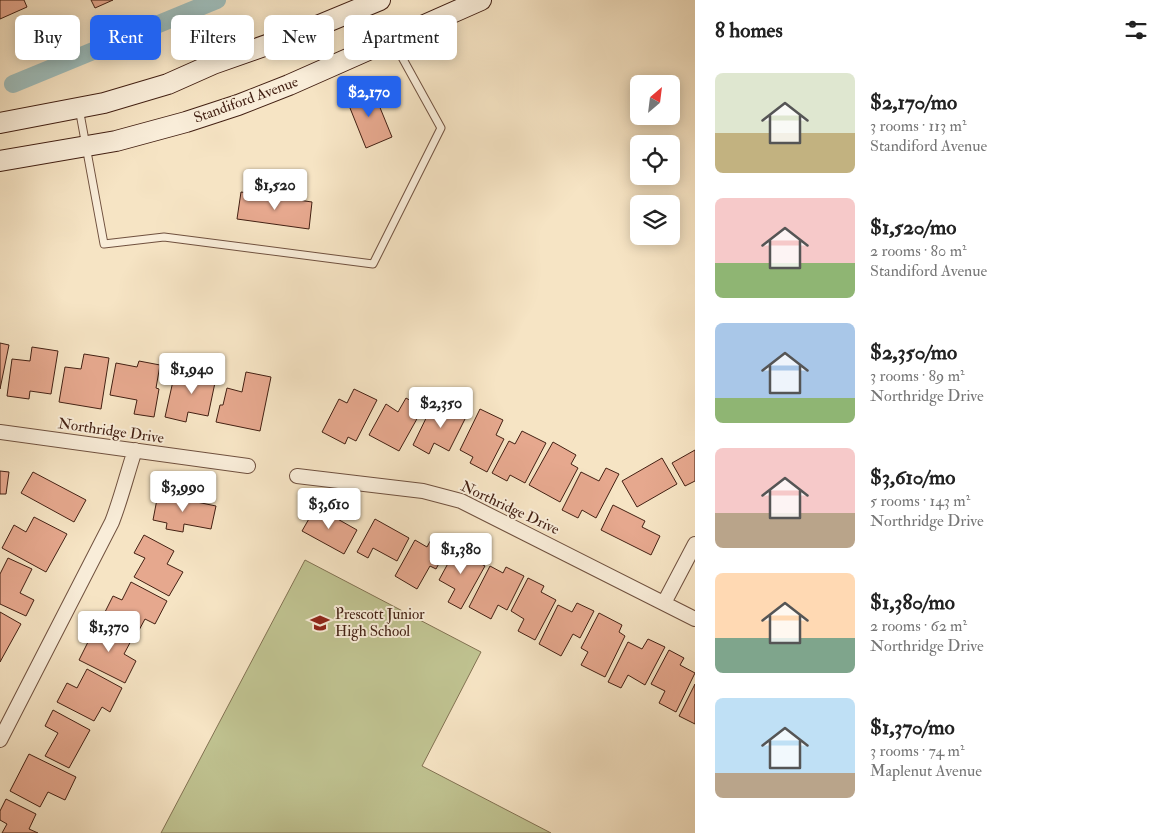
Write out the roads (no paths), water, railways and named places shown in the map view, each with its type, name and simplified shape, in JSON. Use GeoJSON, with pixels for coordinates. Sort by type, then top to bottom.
{"type":"FeatureCollection","features":[{"type":"Feature","properties":{"kind":"main road"},"geometry":{"type":"LineString","coordinates":[[0,123],[104,103],[168,84],[213,64],[298,34],[380,0]]}},
{"type":"Feature","properties":{"kind":"main road","name":"Standiford Avenue"},"geometry":{"type":"LineString","coordinates":[[447,15],[481,0]]}},
{"type":"Feature","properties":{"kind":"main road","name":"Standiford Avenue"},"geometry":{"type":"LineString","coordinates":[[0,161],[86,147],[169,127],[238,105],[345,60]]}},
{"type":"Feature","properties":{"kind":"street","name":"Northridge Drive"},"geometry":{"type":"LineString","coordinates":[[0,432],[248,466]]}},
{"type":"Feature","properties":{"kind":"street"},"geometry":{"type":"LineString","coordinates":[[0,740],[112,522],[122,498],[126,476],[135,450]]}},
{"type":"Feature","properties":{"kind":"street","name":"Northridge Drive"},"geometry":{"type":"LineString","coordinates":[[297,476],[423,491],[461,501],[695,619]]}},
{"type":"Feature","properties":{"kind":"street"},"geometry":{"type":"LineString","coordinates":[[664,603],[695,544]]}},
{"type":"Feature","properties":{"kind":"lane"},"geometry":{"type":"LineString","coordinates":[[79,108],[104,244],[164,237],[373,264],[441,128],[404,60]]}},
{"type":"Feature","properties":{"kind":"waterway"},"geometry":{"type":"LineString","coordinates":[[13,84],[217,0]]}},
{"type":"Feature","properties":{"kind":"place","name":"Prescott Junior High School"},"geometry":{"type":"Point","coordinates":[320,623]}}]}
